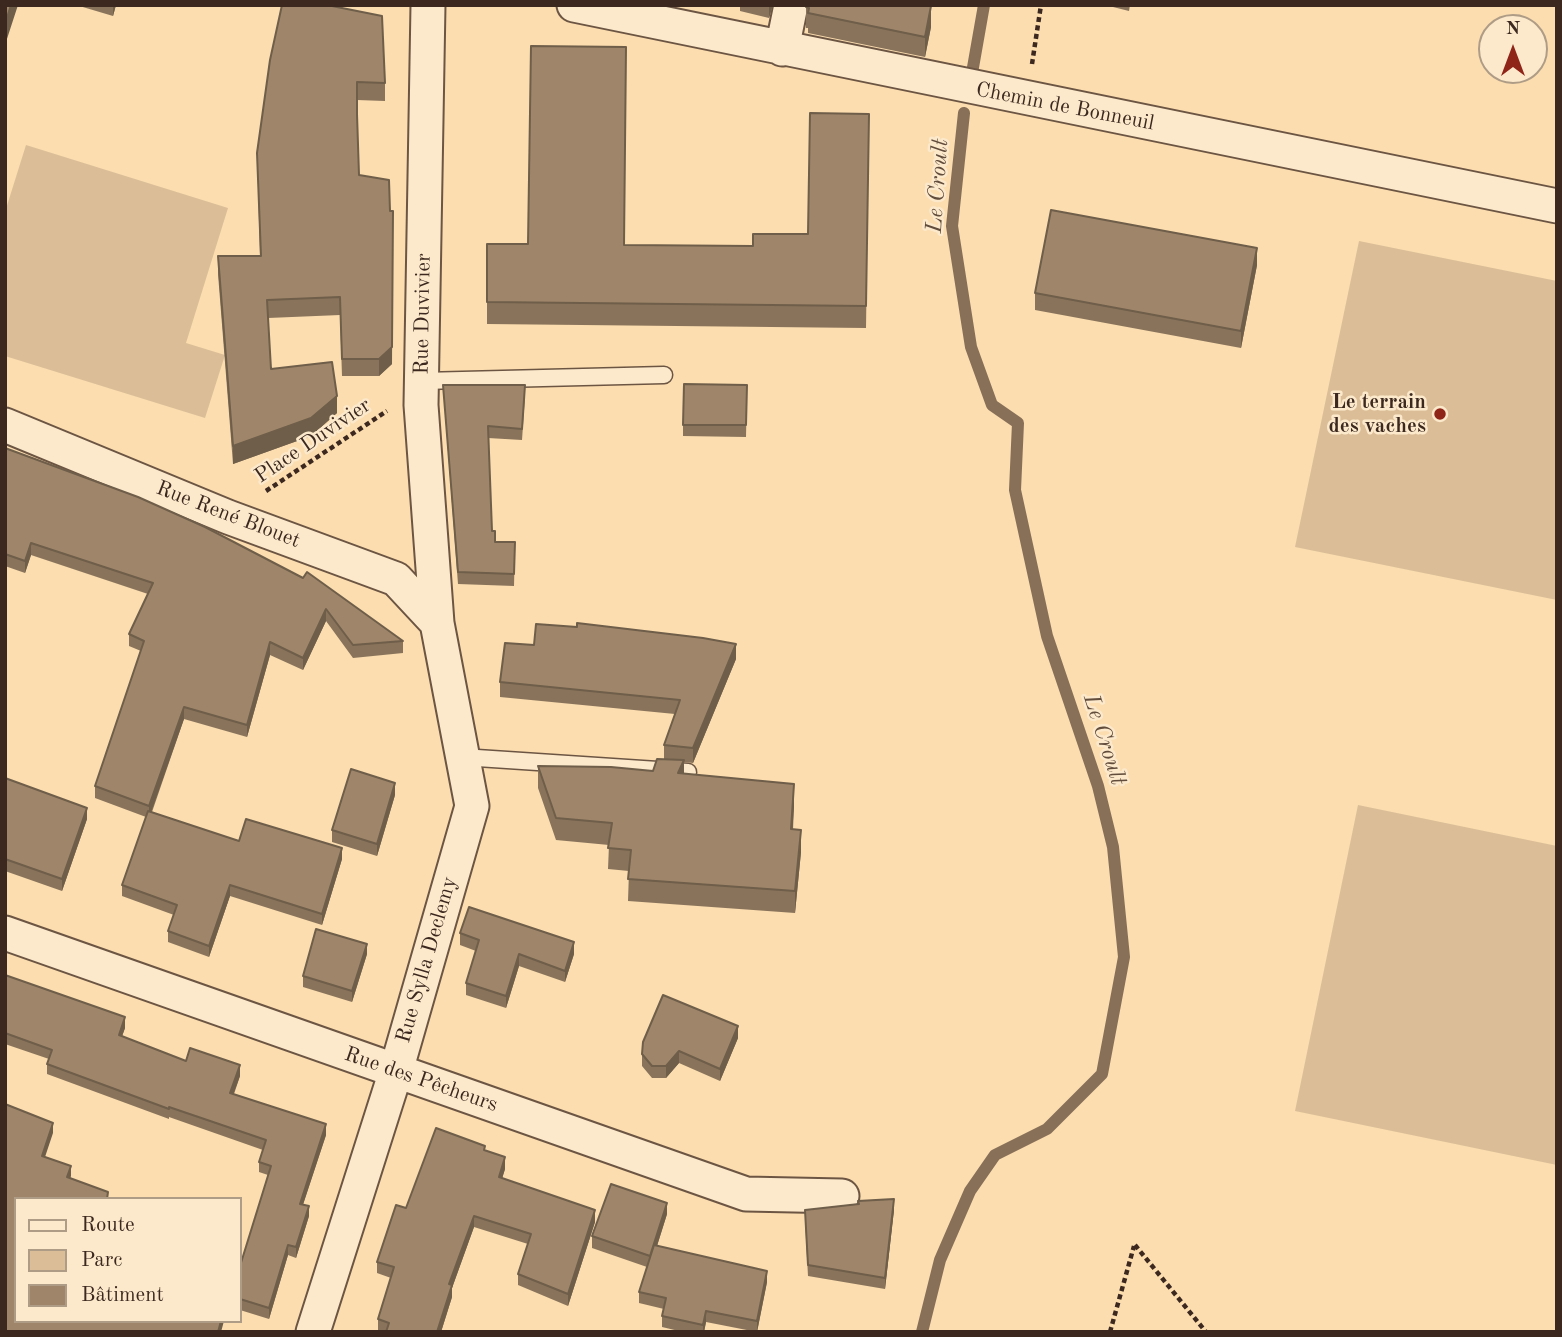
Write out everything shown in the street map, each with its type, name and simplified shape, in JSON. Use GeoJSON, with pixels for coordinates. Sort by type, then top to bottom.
{"type":"FeatureCollection","features":[{"type":"Feature","properties":{"kind":"street","name":"Rue Duvivier"},"geometry":{"type":"LineString","coordinates":[[428,5],[421,393],[437,623]]}},
{"type":"Feature","properties":{"kind":"street","name":"Chemin de Bonneuil"},"geometry":{"type":"LineString","coordinates":[[573,5],[1557,206]]}},
{"type":"Feature","properties":{"kind":"street"},"geometry":{"type":"LineString","coordinates":[[782,49],[791,5]]}},
{"type":"Feature","properties":{"kind":"street","name":"Rue René Blouet"},"geometry":{"type":"LineString","coordinates":[[5,425],[228,517],[396,579],[437,623]]}},
{"type":"Feature","properties":{"kind":"street","name":"Rue Sylla Declemy"},"geometry":{"type":"LineString","coordinates":[[313,1332],[396,1071],[472,806],[437,623]]}},
{"type":"Feature","properties":{"kind":"street","name":"Rue des Pêcheurs"},"geometry":{"type":"LineString","coordinates":[[5,933],[746,1194],[842,1196]]}},
{"type":"Feature","properties":{"kind":"lane"},"geometry":{"type":"LineString","coordinates":[[421,393],[664,375]]}},
{"type":"Feature","properties":{"kind":"lane"},"geometry":{"type":"LineString","coordinates":[[462,757],[688,772]]}},
{"type":"Feature","properties":{"kind":"path"},"geometry":{"type":"LineString","coordinates":[[1027,99],[1041,5]]}},
{"type":"Feature","properties":{"kind":"path","name":"Place Duvivier"},"geometry":{"type":"LineString","coordinates":[[228,517],[391,407],[421,393]]}},
{"type":"Feature","properties":{"kind":"path"},"geometry":{"type":"LineString","coordinates":[[1110,1332],[1135,1245],[1206,1332]]}},
{"type":"Feature","properties":{"kind":"green space"},"geometry":{"type":"Polygon","coordinates":[[[26,145],[228,208],[186,343],[225,355],[205,418],[5,356],[5,212],[26,145]]]}},
{"type":"Feature","properties":{"kind":"green space","name":"Le terrain des vaches"},"geometry":{"type":"Polygon","coordinates":[[[1359,241],[1557,281],[1557,600],[1295,547],[1359,241]]]}},
{"type":"Feature","properties":{"kind":"green space"},"geometry":{"type":"Polygon","coordinates":[[[1358,805],[1557,846],[1557,1165],[1295,1111],[1358,805]]]}},
{"type":"Feature","properties":{"kind":"building"},"geometry":{"type":"Polygon","coordinates":[[[5,5],[11,5],[5,24],[5,5]]]}},
{"type":"Feature","properties":{"kind":"building"},"geometry":{"type":"Polygon","coordinates":[[[282,5],[332,5],[382,16],[385,83],[357,82],[357,114],[359,175],[389,180],[390,211],[393,211],[392,347],[379,359],[342,359],[340,297],[267,300],[271,369],[332,362],[337,396],[311,418],[233,446],[218,256],[261,256],[257,153],[270,60],[282,5]]]}},
{"type":"Feature","properties":{"kind":"building"},"geometry":{"type":"Polygon","coordinates":[[[806,5],[931,6],[925,37],[808,13],[809,8],[806,5]]]}},
{"type":"Feature","properties":{"kind":"building"},"geometry":{"type":"Polygon","coordinates":[[[531,46],[626,47],[624,245],[753,246],[753,234],[808,234],[810,113],[869,114],[866,306],[487,302],[487,244],[528,244],[531,46]]]}},
{"type":"Feature","properties":{"kind":"building"},"geometry":{"type":"Polygon","coordinates":[[[1051,210],[1257,248],[1241,331],[1035,293],[1051,210]]]}},
{"type":"Feature","properties":{"kind":"building"},"geometry":{"type":"Polygon","coordinates":[[[684,384],[747,385],[746,425],[683,425],[684,384]]]}},
{"type":"Feature","properties":{"kind":"building"},"geometry":{"type":"Polygon","coordinates":[[[443,385],[525,385],[522,429],[488,426],[492,531],[495,531],[495,542],[515,542],[514,574],[458,572],[443,385]]]}},
{"type":"Feature","properties":{"kind":"building"},"geometry":{"type":"Polygon","coordinates":[[[5,448],[138,497],[205,527],[303,578],[307,572],[403,641],[353,645],[326,609],[303,658],[270,642],[247,725],[184,707],[149,806],[95,786],[144,641],[129,634],[153,583],[31,543],[25,561],[5,554],[5,448]]]}},
{"type":"Feature","properties":{"kind":"building"},"geometry":{"type":"Polygon","coordinates":[[[577,623],[736,644],[693,748],[664,745],[680,700],[500,682],[505,643],[534,645],[536,624],[577,627],[577,623]]]}},
{"type":"Feature","properties":{"kind":"building"},"geometry":{"type":"Polygon","coordinates":[[[657,759],[684,760],[678,773],[794,784],[791,829],[801,830],[795,891],[628,879],[631,850],[608,848],[612,823],[556,818],[538,766],[611,767],[653,771],[657,759]]]}},
{"type":"Feature","properties":{"kind":"building"},"geometry":{"type":"Polygon","coordinates":[[[351,769],[395,783],[377,844],[332,830],[351,769]]]}},
{"type":"Feature","properties":{"kind":"building"},"geometry":{"type":"Polygon","coordinates":[[[5,778],[87,808],[62,879],[5,859],[5,778]]]}},
{"type":"Feature","properties":{"kind":"building"},"geometry":{"type":"Polygon","coordinates":[[[148,811],[239,841],[246,819],[342,848],[322,914],[230,885],[209,946],[168,931],[177,905],[122,885],[148,811]]]}},
{"type":"Feature","properties":{"kind":"building"},"geometry":{"type":"Polygon","coordinates":[[[469,907],[574,942],[565,971],[519,954],[506,996],[466,983],[479,940],[460,933],[469,907]]]}},
{"type":"Feature","properties":{"kind":"building"},"geometry":{"type":"Polygon","coordinates":[[[316,929],[367,944],[352,991],[303,976],[316,929]]]}},
{"type":"Feature","properties":{"kind":"building"},"geometry":{"type":"Polygon","coordinates":[[[5,975],[125,1017],[119,1035],[186,1061],[190,1048],[240,1065],[230,1093],[326,1124],[300,1204],[309,1206],[296,1247],[288,1245],[269,1308],[242,1300],[242,1260],[271,1166],[259,1162],[266,1140],[169,1109],[47,1064],[52,1050],[5,1033],[5,975]]]}},
{"type":"Feature","properties":{"kind":"building"},"geometry":{"type":"Polygon","coordinates":[[[663,995],[738,1026],[720,1069],[679,1051],[666,1066],[652,1066],[642,1054],[643,1042],[663,995]]]}},
{"type":"Feature","properties":{"kind":"building"},"geometry":{"type":"Polygon","coordinates":[[[5,1104],[53,1123],[42,1156],[71,1166],[67,1177],[108,1192],[107,1197],[14,1197],[14,1323],[220,1323],[218,1332],[5,1330],[5,1104]]]}},
{"type":"Feature","properties":{"kind":"building"},"geometry":{"type":"Polygon","coordinates":[[[436,1128],[485,1146],[484,1150],[505,1157],[499,1177],[595,1210],[568,1294],[518,1274],[531,1234],[474,1216],[449,1284],[452,1285],[437,1332],[386,1332],[389,1323],[378,1319],[394,1267],[377,1262],[396,1205],[406,1208],[436,1128]]]}},
{"type":"Feature","properties":{"kind":"building"},"geometry":{"type":"Polygon","coordinates":[[[611,1184],[667,1203],[650,1256],[592,1236],[611,1184]]]}},
{"type":"Feature","properties":{"kind":"building"},"geometry":{"type":"Polygon","coordinates":[[[894,1199],[885,1278],[808,1265],[805,1210],[859,1204],[858,1201],[894,1199]]]}},
{"type":"Feature","properties":{"kind":"building"},"geometry":{"type":"Polygon","coordinates":[[[654,1245],[767,1271],[757,1321],[706,1311],[703,1325],[662,1316],[666,1298],[639,1292],[654,1245]]]}},
{"type":"Feature","properties":{"kind":"waterway","name":"Le Croult"},"geometry":{"type":"LineString","coordinates":[[972,73],[984,5]]}},
{"type":"Feature","properties":{"kind":"waterway","name":"Le Croult"},"geometry":{"type":"LineString","coordinates":[[922,1332],[940,1260],[970,1191],[995,1155],[1047,1129],[1102,1074],[1124,957],[1113,847],[1098,786],[1047,636],[1015,490],[1018,423],[992,405],[971,347],[952,226],[964,113]]}},
{"type":"Feature","properties":{"kind":"place","name":"Le terrain des vaches"},"geometry":{"type":"Point","coordinates":[1440,414]}}]}
